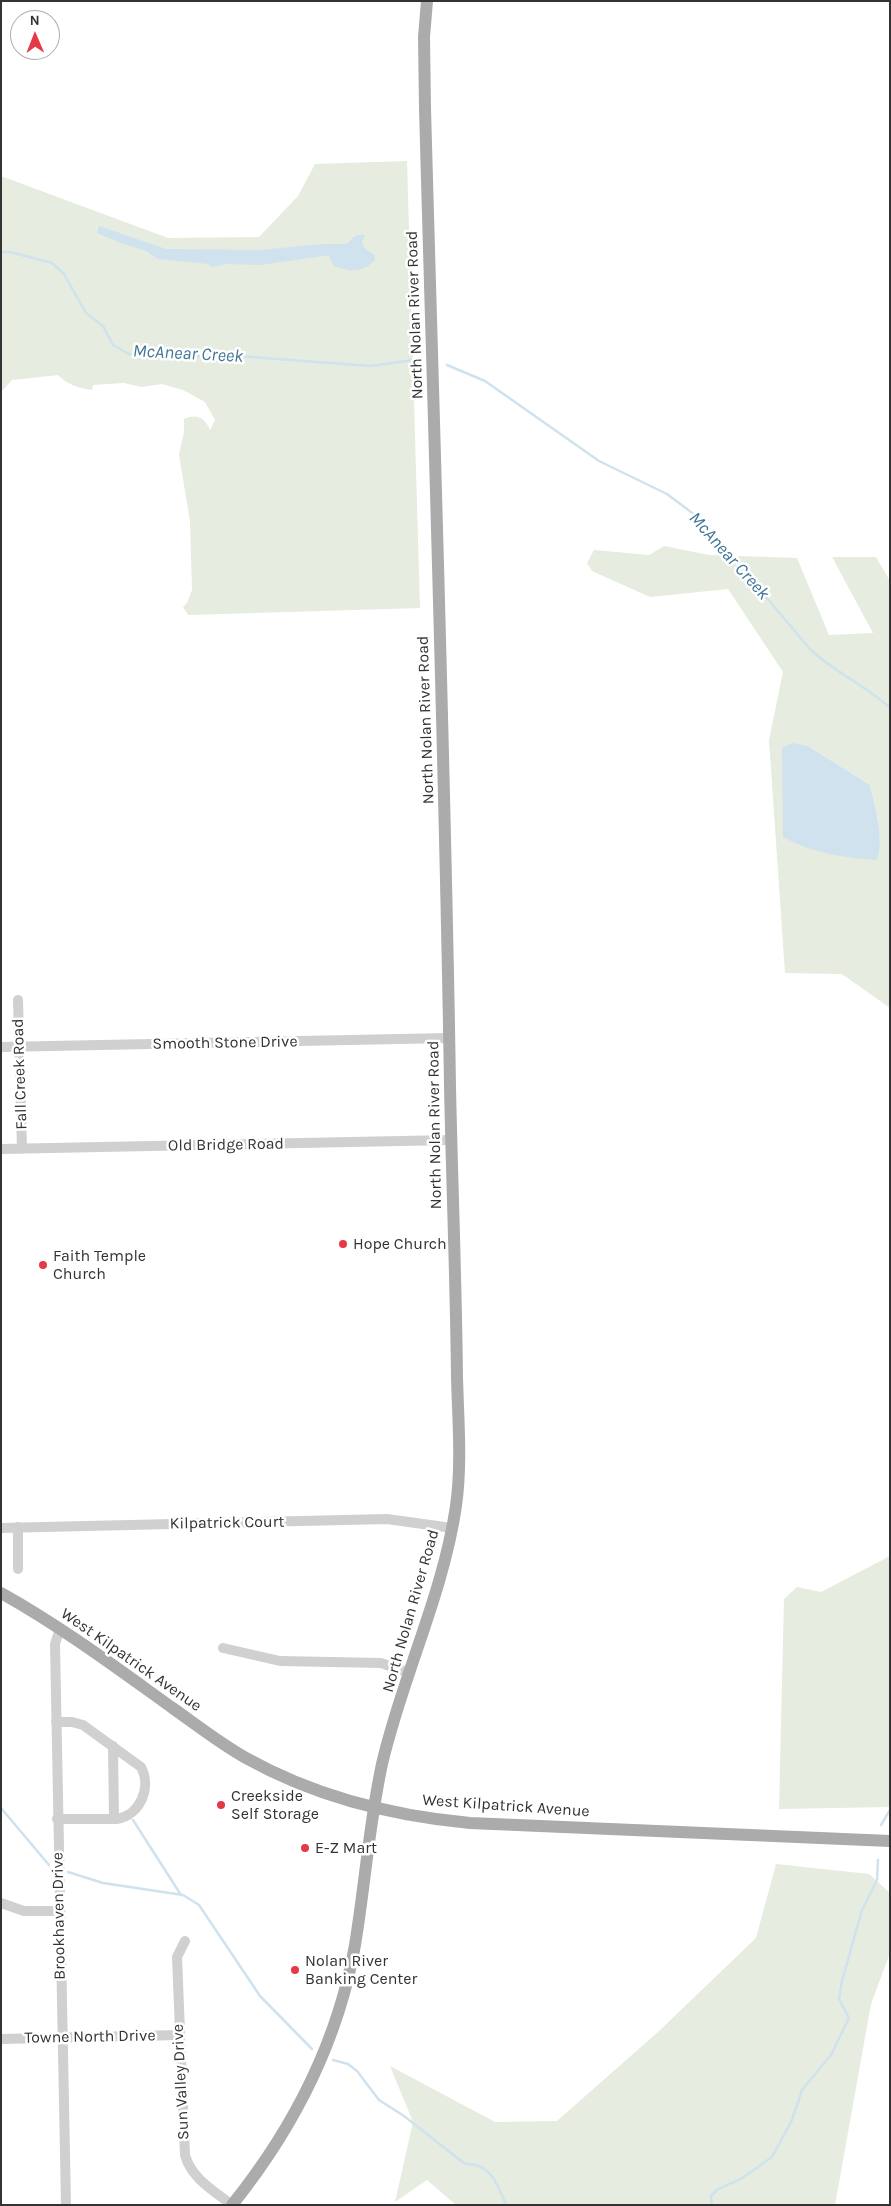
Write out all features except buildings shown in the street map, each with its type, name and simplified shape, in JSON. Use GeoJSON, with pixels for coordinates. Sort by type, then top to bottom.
{"type":"FeatureCollection","features":[{"type":"Feature","properties":{"kind":"main road","name":"North Nolan River Road"},"geometry":{"type":"LineString","coordinates":[[232,2205],[266,2161],[287,2127],[324,2051],[348,1974],[354,1947],[375,1806],[385,1756],[445,1562],[458,1488],[446,865],[425,108],[424,37],[427,1]]}},
{"type":"Feature","properties":{"kind":"main road","name":"West Kilpatrick Avenue"},"geometry":{"type":"LineString","coordinates":[[1,1593],[60,1629],[246,1758],[310,1787],[375,1806],[421,1817],[470,1823],[890,1841]]}},
{"type":"Feature","properties":{"kind":"street","name":"Fall Creek Road"},"geometry":{"type":"LineString","coordinates":[[18,1000],[22,1149]]}},
{"type":"Feature","properties":{"kind":"street","name":"Smooth Stone Drive"},"geometry":{"type":"LineString","coordinates":[[1,1047],[450,1038]]}},
{"type":"Feature","properties":{"kind":"street","name":"Old Bridge Road"},"geometry":{"type":"LineString","coordinates":[[1,1149],[451,1140]]}},
{"type":"Feature","properties":{"kind":"street","name":"Kilpatrick Court"},"geometry":{"type":"LineString","coordinates":[[1,1528],[387,1519],[452,1528]]}},
{"type":"Feature","properties":{"kind":"street"},"geometry":{"type":"LineString","coordinates":[[18,1527],[18,1569]]}},
{"type":"Feature","properties":{"kind":"street","name":"Brookhaven Drive"},"geometry":{"type":"LineString","coordinates":[[60,1629],[55,1644],[66,2205]]}},
{"type":"Feature","properties":{"kind":"street"},"geometry":{"type":"LineString","coordinates":[[223,1648],[280,1661],[381,1663],[410,1673]]}},
{"type":"Feature","properties":{"kind":"street"},"geometry":{"type":"LineString","coordinates":[[56,1722],[72,1722],[83,1725],[142,1767],[146,1784],[135,1812],[127,1817],[114,1820],[57,1819]]}},
{"type":"Feature","properties":{"kind":"street"},"geometry":{"type":"LineString","coordinates":[[113,1746],[114,1820]]}},
{"type":"Feature","properties":{"kind":"street"},"geometry":{"type":"LineString","coordinates":[[1,1903],[24,1911],[60,1911]]}},
{"type":"Feature","properties":{"kind":"street","name":"Sun Valley Drive"},"geometry":{"type":"LineString","coordinates":[[185,1941],[177,1957],[183,2137],[187,2165],[193,2173],[232,2205]]}},
{"type":"Feature","properties":{"kind":"street","name":"Towne North Drive"},"geometry":{"type":"LineString","coordinates":[[1,2039],[180,2034]]}},
{"type":"Feature","properties":{"kind":"shaded area"},"geometry":{"type":"Polygon","coordinates":[[[407,161],[420,608],[188,615],[183,607],[187,603],[192,590],[190,521],[179,455],[184,432],[184,419],[193,416],[200,418],[206,422],[210,430],[215,420],[205,402],[183,390],[162,384],[141,387],[124,383],[93,385],[92,390],[73,386],[58,375],[12,380],[1,392],[1,176],[168,238],[259,237],[298,196],[315,164],[407,161]]]}},
{"type":"Feature","properties":{"kind":"shaded area"},"geometry":{"type":"Polygon","coordinates":[[[664,546],[709,555],[797,558],[829,635],[873,633],[832,557],[876,557],[890,581],[890,1008],[842,974],[785,973],[769,740],[783,672],[728,589],[650,597],[592,571],[587,563],[594,550],[649,555],[664,546]],[[808,746],[877,860],[880,833],[870,785],[808,746]]]}},
{"type":"Feature","properties":{"kind":"shaded area"},"geometry":{"type":"Polygon","coordinates":[[[890,1556],[890,1807],[779,1809],[784,1599],[797,1587],[821,1592],[890,1556]]]}},
{"type":"Feature","properties":{"kind":"shaded area"},"geometry":{"type":"Polygon","coordinates":[[[776,1864],[869,1874],[890,1893],[890,1953],[871,2004],[835,2205],[456,2205],[427,2180],[395,2202],[413,2122],[390,2066],[495,2122],[557,2121],[659,2031],[756,1938],[776,1864]]]}},
{"type":"Feature","properties":{"kind":"water"},"geometry":{"type":"Polygon","coordinates":[[[99,226],[166,249],[260,250],[323,244],[347,244],[355,236],[365,235],[362,242],[364,248],[374,255],[375,260],[366,267],[356,270],[334,266],[329,256],[260,265],[227,264],[212,267],[208,264],[158,259],[146,251],[97,233],[99,226]]]}},
{"type":"Feature","properties":{"kind":"water"},"geometry":{"type":"Polygon","coordinates":[[[792,743],[808,746],[870,785],[880,833],[877,860],[828,854],[805,847],[783,837],[782,748],[792,743]]]}},
{"type":"Feature","properties":{"kind":"waterway","name":"McAnear Creek"},"geometry":{"type":"LineString","coordinates":[[1,252],[10,252],[52,263],[64,274],[86,313],[103,326],[113,345],[129,354],[146,357],[237,356],[371,366],[420,359]]}},
{"type":"Feature","properties":{"kind":"waterway","name":"McAnear Creek"},"geometry":{"type":"LineString","coordinates":[[447,365],[485,381],[599,461],[667,494],[699,518],[810,649],[829,665],[870,692],[890,708]]}},
{"type":"Feature","properties":{"kind":"waterway"},"geometry":{"type":"LineString","coordinates":[[1,1808],[49,1865]]}},
{"type":"Feature","properties":{"kind":"waterway","name":"McAnear Creek"},"geometry":{"type":"LineString","coordinates":[[881,1825],[890,1810]]}},
{"type":"Feature","properties":{"kind":"waterway"},"geometry":{"type":"LineString","coordinates":[[133,1820],[181,1895]]}},
{"type":"Feature","properties":{"kind":"waterway","name":"McAnear Creek"},"geometry":{"type":"LineString","coordinates":[[712,2205],[711,2196],[718,2189],[741,2179],[772,2157],[792,2120],[802,2090],[831,2055],[849,2018],[839,1999],[842,1981],[862,1910],[877,1880],[878,1860]]}},
{"type":"Feature","properties":{"kind":"waterway"},"geometry":{"type":"LineString","coordinates":[[68,1872],[103,1883],[183,1895],[199,1905],[260,1996],[312,2049]]}},
{"type":"Feature","properties":{"kind":"waterway"},"geometry":{"type":"LineString","coordinates":[[333,2060],[348,2064],[357,2071],[379,2100],[404,2116],[465,2164],[474,2164],[487,2171],[500,2190],[506,2205]]}},
{"type":"Feature","properties":{"kind":"place","name":"Hope Church"},"geometry":{"type":"Point","coordinates":[343,1244]}},
{"type":"Feature","properties":{"kind":"place","name":"Faith Temple Church"},"geometry":{"type":"Point","coordinates":[43,1265]}},
{"type":"Feature","properties":{"kind":"place","name":"Creekside Self Storage"},"geometry":{"type":"Point","coordinates":[221,1805]}},
{"type":"Feature","properties":{"kind":"place","name":"E-Z Mart"},"geometry":{"type":"Point","coordinates":[305,1848]}},
{"type":"Feature","properties":{"kind":"place","name":"Nolan River Banking Center"},"geometry":{"type":"Point","coordinates":[295,1970]}}]}
